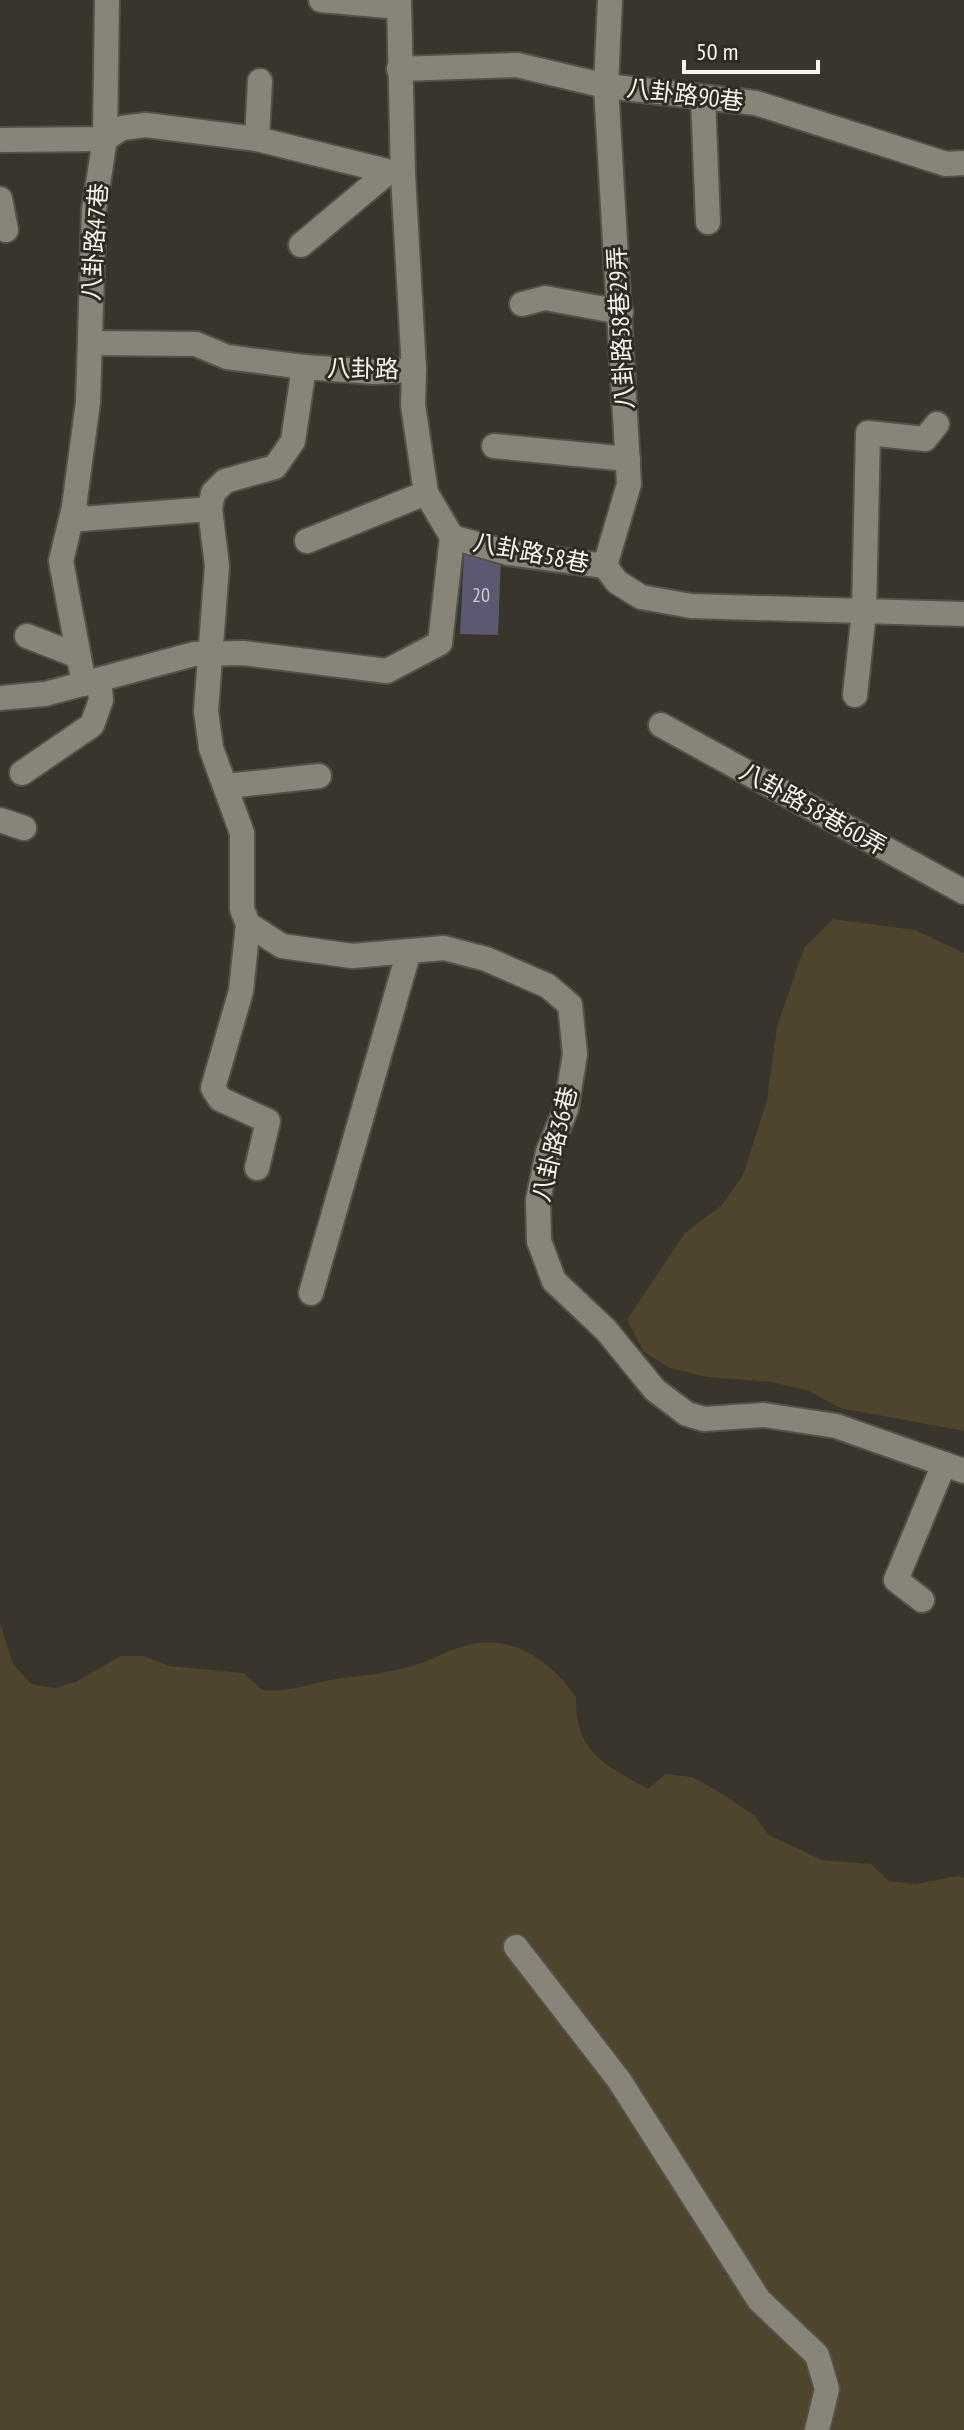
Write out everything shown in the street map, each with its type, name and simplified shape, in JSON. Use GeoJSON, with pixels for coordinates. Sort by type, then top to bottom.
{"type":"FeatureCollection","features":[{"type":"Feature","properties":{"kind":"street","name":"八卦路47巷"},"geometry":{"type":"LineString","coordinates":[[22,773],[92,725],[101,700],[78,656],[61,561],[74,507],[88,402],[94,209],[105,139],[107,0]]}},
{"type":"Feature","properties":{"kind":"street"},"geometry":{"type":"LineString","coordinates":[[321,0],[399,4]]}},
{"type":"Feature","properties":{"kind":"street","name":"八卦路58巷29弄"},"geometry":{"type":"LineString","coordinates":[[605,566],[629,484],[606,86],[610,0]]}},
{"type":"Feature","properties":{"kind":"street","name":"八卦路"},"geometry":{"type":"LineString","coordinates":[[210,509],[213,493],[225,481],[275,467],[293,441],[304,367],[374,372],[414,370],[396,173],[399,4]]}},
{"type":"Feature","properties":{"kind":"street","name":"八卦路90巷"},"geometry":{"type":"LineString","coordinates":[[399,69],[517,65],[606,86],[756,103],[946,164],[964,163]]}},
{"type":"Feature","properties":{"kind":"street"},"geometry":{"type":"LineString","coordinates":[[257,139],[260,81]]}},
{"type":"Feature","properties":{"kind":"street"},"geometry":{"type":"LineString","coordinates":[[703,97],[708,222]]}},
{"type":"Feature","properties":{"kind":"street"},"geometry":{"type":"LineString","coordinates":[[0,140],[105,139],[122,128],[146,125],[257,139],[396,173]]}},
{"type":"Feature","properties":{"kind":"street"},"geometry":{"type":"LineString","coordinates":[[301,245],[396,173]]}},
{"type":"Feature","properties":{"kind":"street"},"geometry":{"type":"LineString","coordinates":[[0,199],[6,230]]}},
{"type":"Feature","properties":{"kind":"street"},"geometry":{"type":"LineString","coordinates":[[522,304],[545,298],[621,312]]}},
{"type":"Feature","properties":{"kind":"street"},"geometry":{"type":"LineString","coordinates":[[90,343],[196,344],[227,357],[304,367]]}},
{"type":"Feature","properties":{"kind":"street","name":"八卦路58巷"},"geometry":{"type":"LineString","coordinates":[[414,370],[413,405],[426,493],[452,537],[508,553],[605,566],[617,582],[641,597],[691,606],[964,614]]}},
{"type":"Feature","properties":{"kind":"street"},"geometry":{"type":"LineString","coordinates":[[855,695],[864,612],[868,433],[925,439],[937,424]]}},
{"type":"Feature","properties":{"kind":"street"},"geometry":{"type":"LineString","coordinates":[[494,446],[628,459]]}},
{"type":"Feature","properties":{"kind":"street"},"geometry":{"type":"LineString","coordinates":[[307,541],[426,493]]}},
{"type":"Feature","properties":{"kind":"street"},"geometry":{"type":"LineString","coordinates":[[74,507],[82,519],[210,509],[217,566],[206,711],[211,748],[242,833],[242,909],[248,924],[241,991],[213,1088],[220,1099],[268,1121],[257,1168]]}},
{"type":"Feature","properties":{"kind":"street"},"geometry":{"type":"LineString","coordinates":[[0,698],[45,694],[194,654],[243,653],[387,671],[440,643],[452,537]]}},
{"type":"Feature","properties":{"kind":"street"},"geometry":{"type":"LineString","coordinates":[[27,636],[78,656]]}},
{"type":"Feature","properties":{"kind":"street","name":"八卦路58巷60弄"},"geometry":{"type":"LineString","coordinates":[[661,725],[964,892]]}},
{"type":"Feature","properties":{"kind":"street"},"geometry":{"type":"LineString","coordinates":[[227,786],[319,776]]}},
{"type":"Feature","properties":{"kind":"street"},"geometry":{"type":"LineString","coordinates":[[0,820],[24,828]]}},
{"type":"Feature","properties":{"kind":"street","name":"八卦路36巷"},"geometry":{"type":"LineString","coordinates":[[248,924],[282,946],[352,956],[444,948],[486,959],[548,986],[570,1005],[575,1054],[566,1109],[548,1152],[538,1200],[539,1241],[554,1281],[606,1330],[655,1390],[687,1414],[704,1419],[764,1415],[836,1426],[954,1468]]}},
{"type":"Feature","properties":{"kind":"street"},"geometry":{"type":"LineString","coordinates":[[311,1293],[409,951]]}},
{"type":"Feature","properties":{"kind":"street"},"geometry":{"type":"LineString","coordinates":[[922,1600],[896,1580],[954,1468]]}},
{"type":"Feature","properties":{"kind":"street"},"geometry":{"type":"LineString","coordinates":[[516,1947],[619,2080],[759,2300],[817,2355],[827,2389],[817,2430]]}},
{"type":"Feature","properties":{"kind":"shaded area"},"geometry":{"type":"Polygon","coordinates":[[[833,919],[915,930],[964,953],[964,1431],[840,1408],[809,1391],[772,1382],[707,1377],[670,1368],[644,1352],[627,1320],[685,1233],[722,1205],[743,1175],[767,1100],[777,1027],[804,948],[833,919]]]}},
{"type":"Feature","properties":{"kind":"shaded area"},"geometry":{"type":"Polygon","coordinates":[[[0,1623],[13,1664],[31,1684],[54,1688],[76,1682],[120,1656],[144,1656],[169,1666],[244,1673],[262,1690],[274,1690],[397,1670],[479,1643],[511,1646],[540,1660],[576,1697],[581,1731],[595,1755],[648,1789],[666,1774],[692,1777],[754,1815],[769,1835],[822,1860],[871,1864],[889,1881],[916,1884],[958,1876],[964,1878],[964,2430],[0,2430],[0,1623]]]}},
{"type":"Feature","properties":{"kind":"building"},"geometry":{"type":"Polygon","coordinates":[[[464,554],[501,556],[498,635],[460,634],[464,554]]]}}]}
